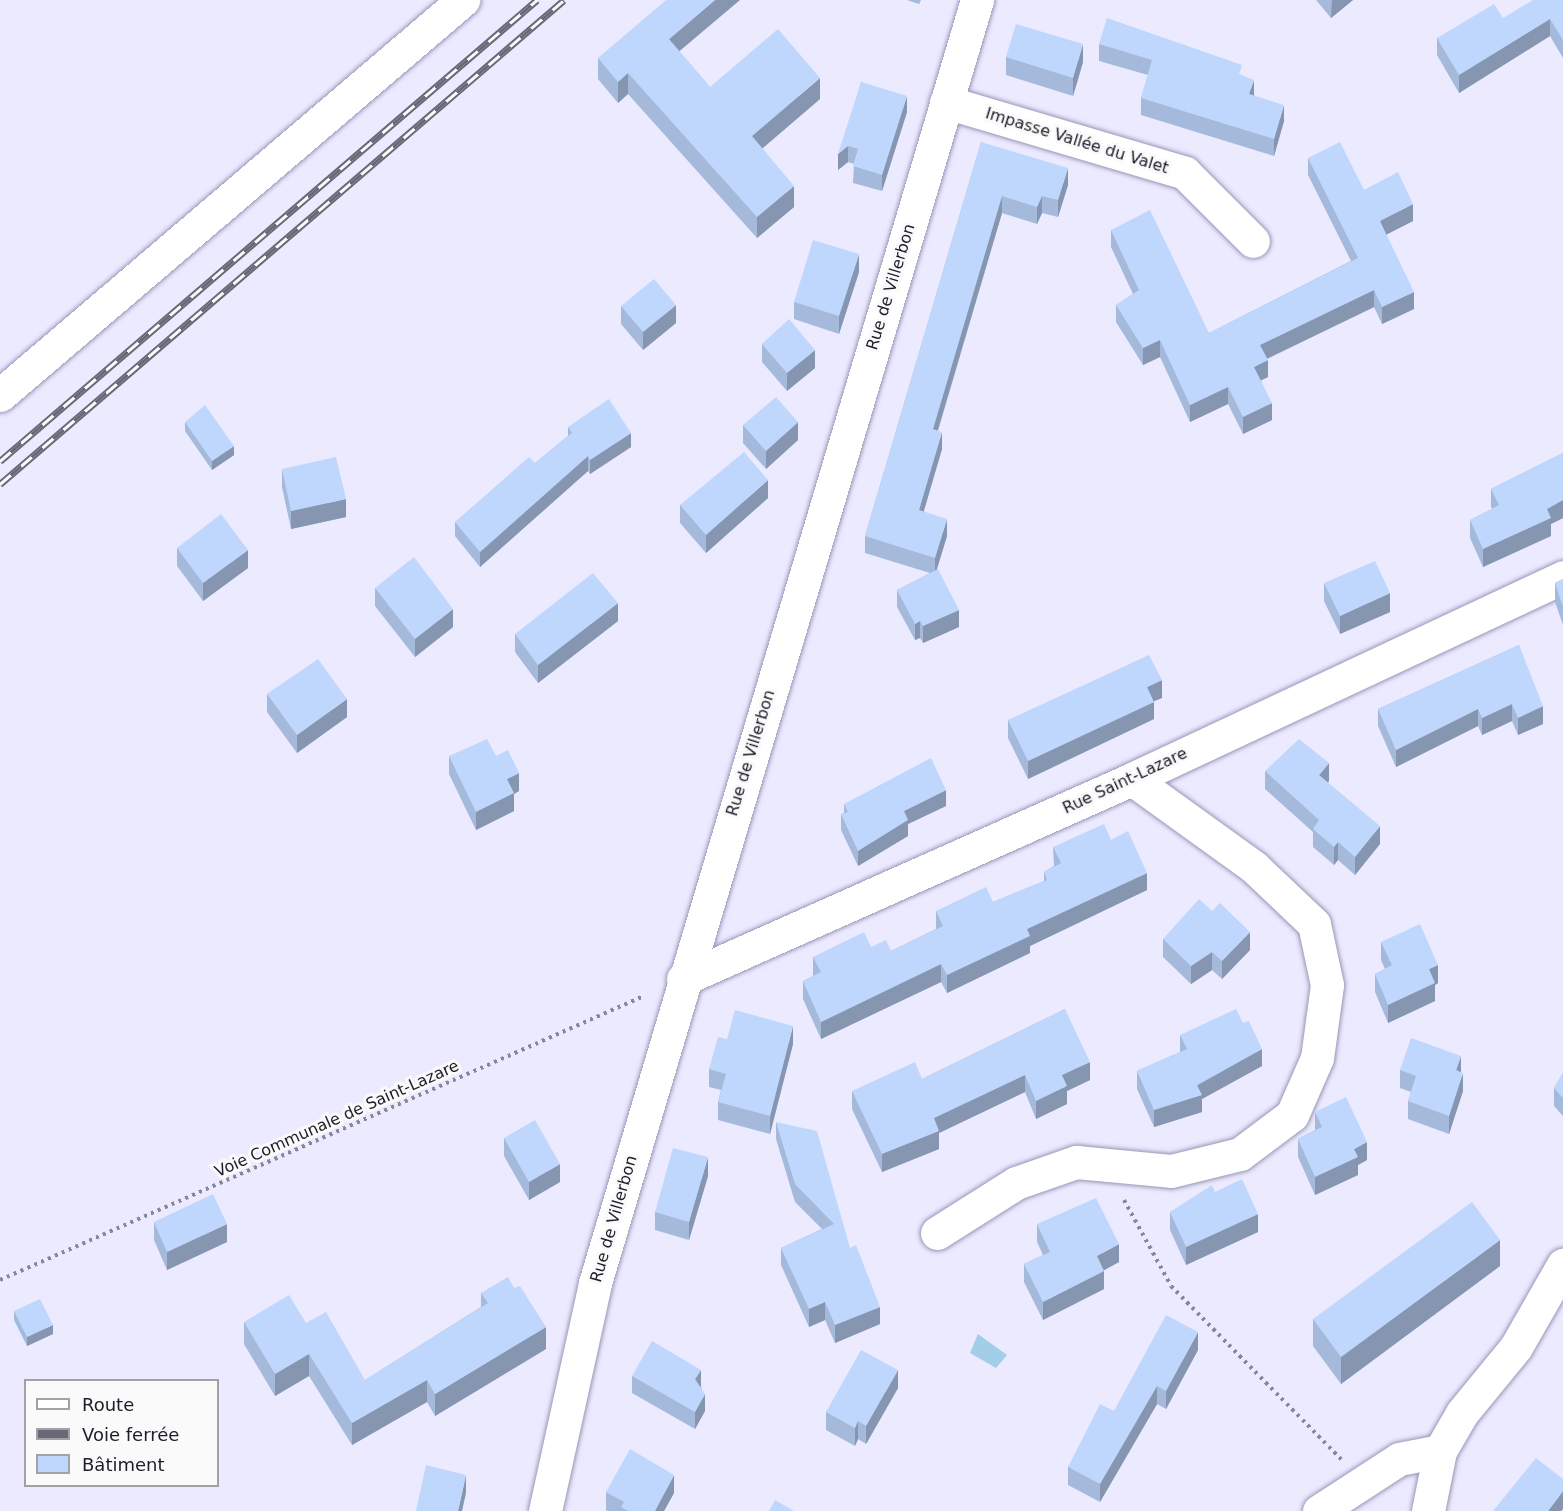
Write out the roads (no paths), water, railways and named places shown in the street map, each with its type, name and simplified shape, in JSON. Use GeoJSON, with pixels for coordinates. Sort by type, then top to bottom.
{"type":"FeatureCollection","features":[{"type":"Feature","properties":{"kind":"street"},"geometry":{"type":"LineString","coordinates":[[0,395],[463,0]]}},
{"type":"Feature","properties":{"kind":"street","name":"Rue de Villerbon"},"geometry":{"type":"LineString","coordinates":[[545,1511],[595,1283],[683,979],[977,0]]}},
{"type":"Feature","properties":{"kind":"street","name":"Impasse Vallée du Valet"},"geometry":{"type":"LineString","coordinates":[[946,102],[1185,173],[1253,241]]}},
{"type":"Feature","properties":{"kind":"street","name":"Rue Saint-Lazare"},"geometry":{"type":"LineString","coordinates":[[683,979],[1132,779],[1563,577]]}},
{"type":"Feature","properties":{"kind":"street"},"geometry":{"type":"LineString","coordinates":[[937,1233],[1016,1183],[1076,1162],[1171,1171],[1240,1154],[1292,1115],[1317,1058],[1327,985],[1314,924],[1254,867],[1132,779]]}},
{"type":"Feature","properties":{"kind":"street"},"geometry":{"type":"LineString","coordinates":[[1428,1511],[1440,1451],[1462,1413],[1516,1347],[1563,1265]]}},
{"type":"Feature","properties":{"kind":"street"},"geometry":{"type":"LineString","coordinates":[[1319,1511],[1399,1459],[1440,1451]]}},
{"type":"Feature","properties":{"kind":"water"},"geometry":{"type":"Polygon","coordinates":[[[978,1334],[1007,1355],[996,1368],[970,1353],[978,1334]]]}},
{"type":"Feature","properties":{"kind":"railway"},"geometry":{"type":"LineString","coordinates":[[0,461],[537,0]]}},
{"type":"Feature","properties":{"kind":"railway"},"geometry":{"type":"LineString","coordinates":[[0,484],[564,0]]}}]}
